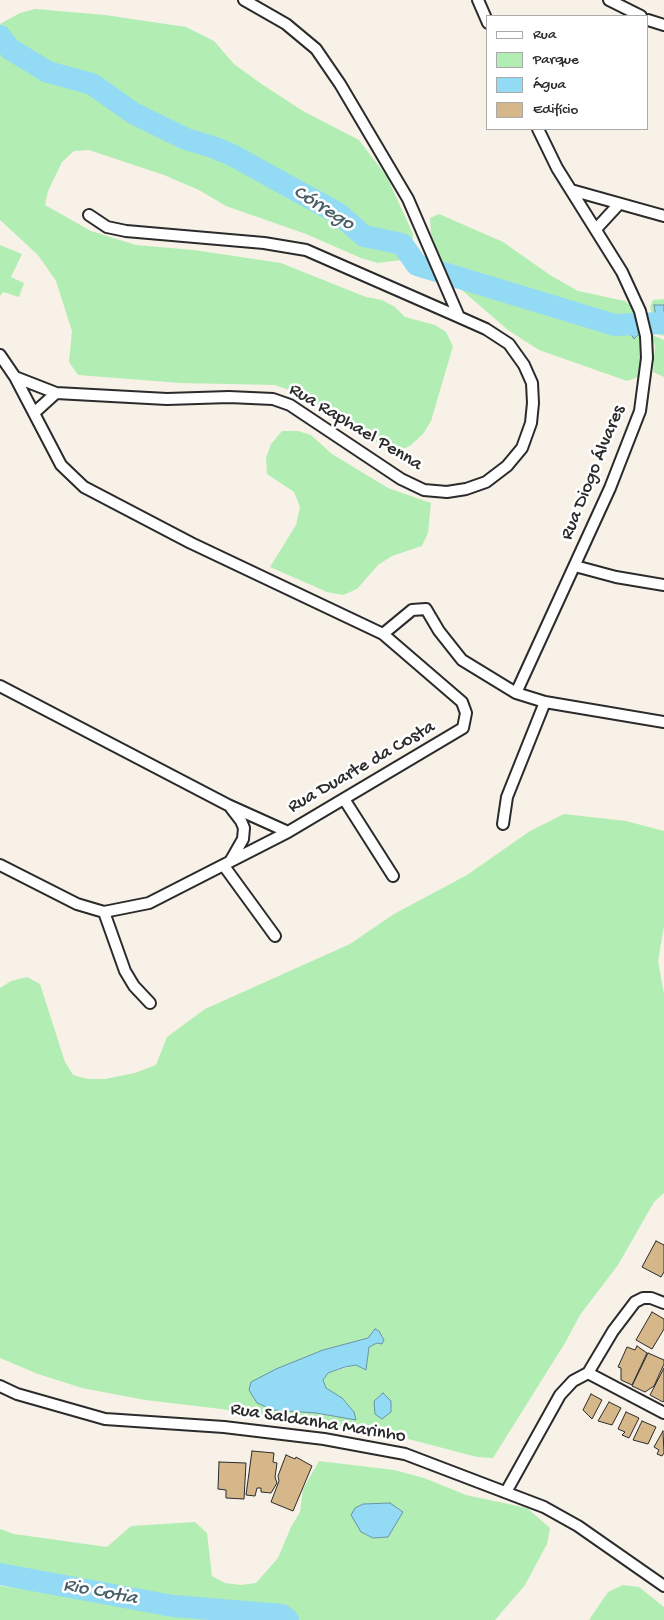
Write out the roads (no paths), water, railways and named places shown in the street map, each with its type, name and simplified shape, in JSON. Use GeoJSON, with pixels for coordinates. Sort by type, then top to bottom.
{"type":"FeatureCollection","features":[{"type":"Feature","properties":{"kind":"street"},"geometry":{"type":"LineString","coordinates":[[244,0],[286,24],[316,49],[340,84],[408,199],[459,317]]}},
{"type":"Feature","properties":{"kind":"street"},"geometry":{"type":"LineString","coordinates":[[478,0],[487,21]]}},
{"type":"Feature","properties":{"kind":"street"},"geometry":{"type":"LineString","coordinates":[[609,0],[639,15]]}},
{"type":"Feature","properties":{"kind":"street"},"geometry":{"type":"LineString","coordinates":[[649,20],[664,26]]}},
{"type":"Feature","properties":{"kind":"street","name":"Rua Diogo Álvares"},"geometry":{"type":"LineString","coordinates":[[516,693],[610,488],[640,411],[647,358],[646,336],[640,311],[622,272],[571,190],[539,130]]}},
{"type":"Feature","properties":{"kind":"street"},"geometry":{"type":"LineString","coordinates":[[571,190],[664,216]]}},
{"type":"Feature","properties":{"kind":"street"},"geometry":{"type":"LineString","coordinates":[[596,229],[618,204]]}},
{"type":"Feature","properties":{"kind":"street","name":"Rua Raphael Penna"},"geometry":{"type":"LineString","coordinates":[[15,377],[56,393],[167,399],[229,397],[272,399],[290,405],[401,479],[424,490],[447,492],[466,489],[486,482],[507,466],[522,448],[531,424],[532,383],[524,365],[509,344],[486,329],[306,250],[264,243],[107,228],[89,215]]}},
{"type":"Feature","properties":{"kind":"street","name":"Rua Duarte da Costa"},"geometry":{"type":"LineString","coordinates":[[0,355],[15,377],[61,465],[84,487],[190,543],[383,634],[462,702],[466,713],[466,721],[463,728],[454,735],[288,832],[228,806],[0,686]]}},
{"type":"Feature","properties":{"kind":"street"},"geometry":{"type":"LineString","coordinates":[[34,413],[56,393]]}},
{"type":"Feature","properties":{"kind":"street"},"geometry":{"type":"LineString","coordinates":[[575,566],[616,577],[664,585]]}},
{"type":"Feature","properties":{"kind":"street"},"geometry":{"type":"LineString","coordinates":[[383,634],[412,610],[426,609],[432,615],[439,631],[462,660],[516,693],[545,702],[664,722]]}},
{"type":"Feature","properties":{"kind":"street"},"geometry":{"type":"LineString","coordinates":[[503,824],[507,797],[545,702]]}},
{"type":"Feature","properties":{"kind":"street"},"geometry":{"type":"LineString","coordinates":[[344,799],[393,876]]}},
{"type":"Feature","properties":{"kind":"street"},"geometry":{"type":"LineString","coordinates":[[228,806],[241,821],[244,828],[243,839],[228,863]]}},
{"type":"Feature","properties":{"kind":"street"},"geometry":{"type":"LineString","coordinates":[[0,865],[77,904],[104,912],[150,903],[288,832]]}},
{"type":"Feature","properties":{"kind":"street"},"geometry":{"type":"LineString","coordinates":[[228,863],[275,936]]}},
{"type":"Feature","properties":{"kind":"street"},"geometry":{"type":"LineString","coordinates":[[104,912],[125,971],[134,986],[150,1003]]}},
{"type":"Feature","properties":{"kind":"street"},"geometry":{"type":"LineString","coordinates":[[506,1492],[560,1395],[573,1381],[588,1373],[614,1331],[635,1302],[643,1298],[651,1298],[664,1303]]}},
{"type":"Feature","properties":{"kind":"street"},"geometry":{"type":"LineString","coordinates":[[588,1373],[664,1412]]}},
{"type":"Feature","properties":{"kind":"street","name":"Rua Saldanha Marinho"},"geometry":{"type":"LineString","coordinates":[[0,1386],[18,1394],[105,1419],[224,1427],[324,1439],[417,1458],[544,1507],[578,1526],[664,1586]]}},
{"type":"Feature","properties":{"kind":"water"},"geometry":{"type":"Polygon","coordinates":[[[654,305],[664,305],[664,333],[658,331],[654,305]]]}},
{"type":"Feature","properties":{"kind":"water"},"geometry":{"type":"Polygon","coordinates":[[[627,315],[630,318],[633,316],[638,335],[634,339],[631,334],[617,335],[601,326],[603,320],[613,321],[627,315]]]}},
{"type":"Feature","properties":{"kind":"water"},"geometry":{"type":"Polygon","coordinates":[[[375,1329],[379,1331],[384,1340],[382,1344],[377,1343],[369,1347],[366,1370],[356,1365],[345,1367],[328,1373],[323,1380],[326,1388],[342,1398],[354,1412],[356,1420],[316,1413],[273,1410],[257,1403],[249,1390],[251,1382],[276,1369],[323,1350],[368,1338],[375,1329]]]}},
{"type":"Feature","properties":{"kind":"water"},"geometry":{"type":"Polygon","coordinates":[[[383,1393],[391,1401],[391,1412],[382,1419],[375,1414],[374,1401],[383,1393]]]}},
{"type":"Feature","properties":{"kind":"water"},"geometry":{"type":"Polygon","coordinates":[[[390,1503],[403,1512],[388,1537],[373,1538],[361,1532],[351,1515],[355,1508],[363,1504],[390,1503]]]}},
{"type":"Feature","properties":{"kind":"waterway","name":"Córrego"},"geometry":{"type":"LineString","coordinates":[[0,36],[10,49],[48,72],[92,84],[133,113],[186,139],[232,155],[339,214],[364,236],[402,244],[417,265],[615,325],[664,323]]}},
{"type":"Feature","properties":{"kind":"waterway","name":"Rio Cotia"},"geometry":{"type":"LineString","coordinates":[[0,1574],[173,1606],[282,1615],[288,1620]]}}]}
